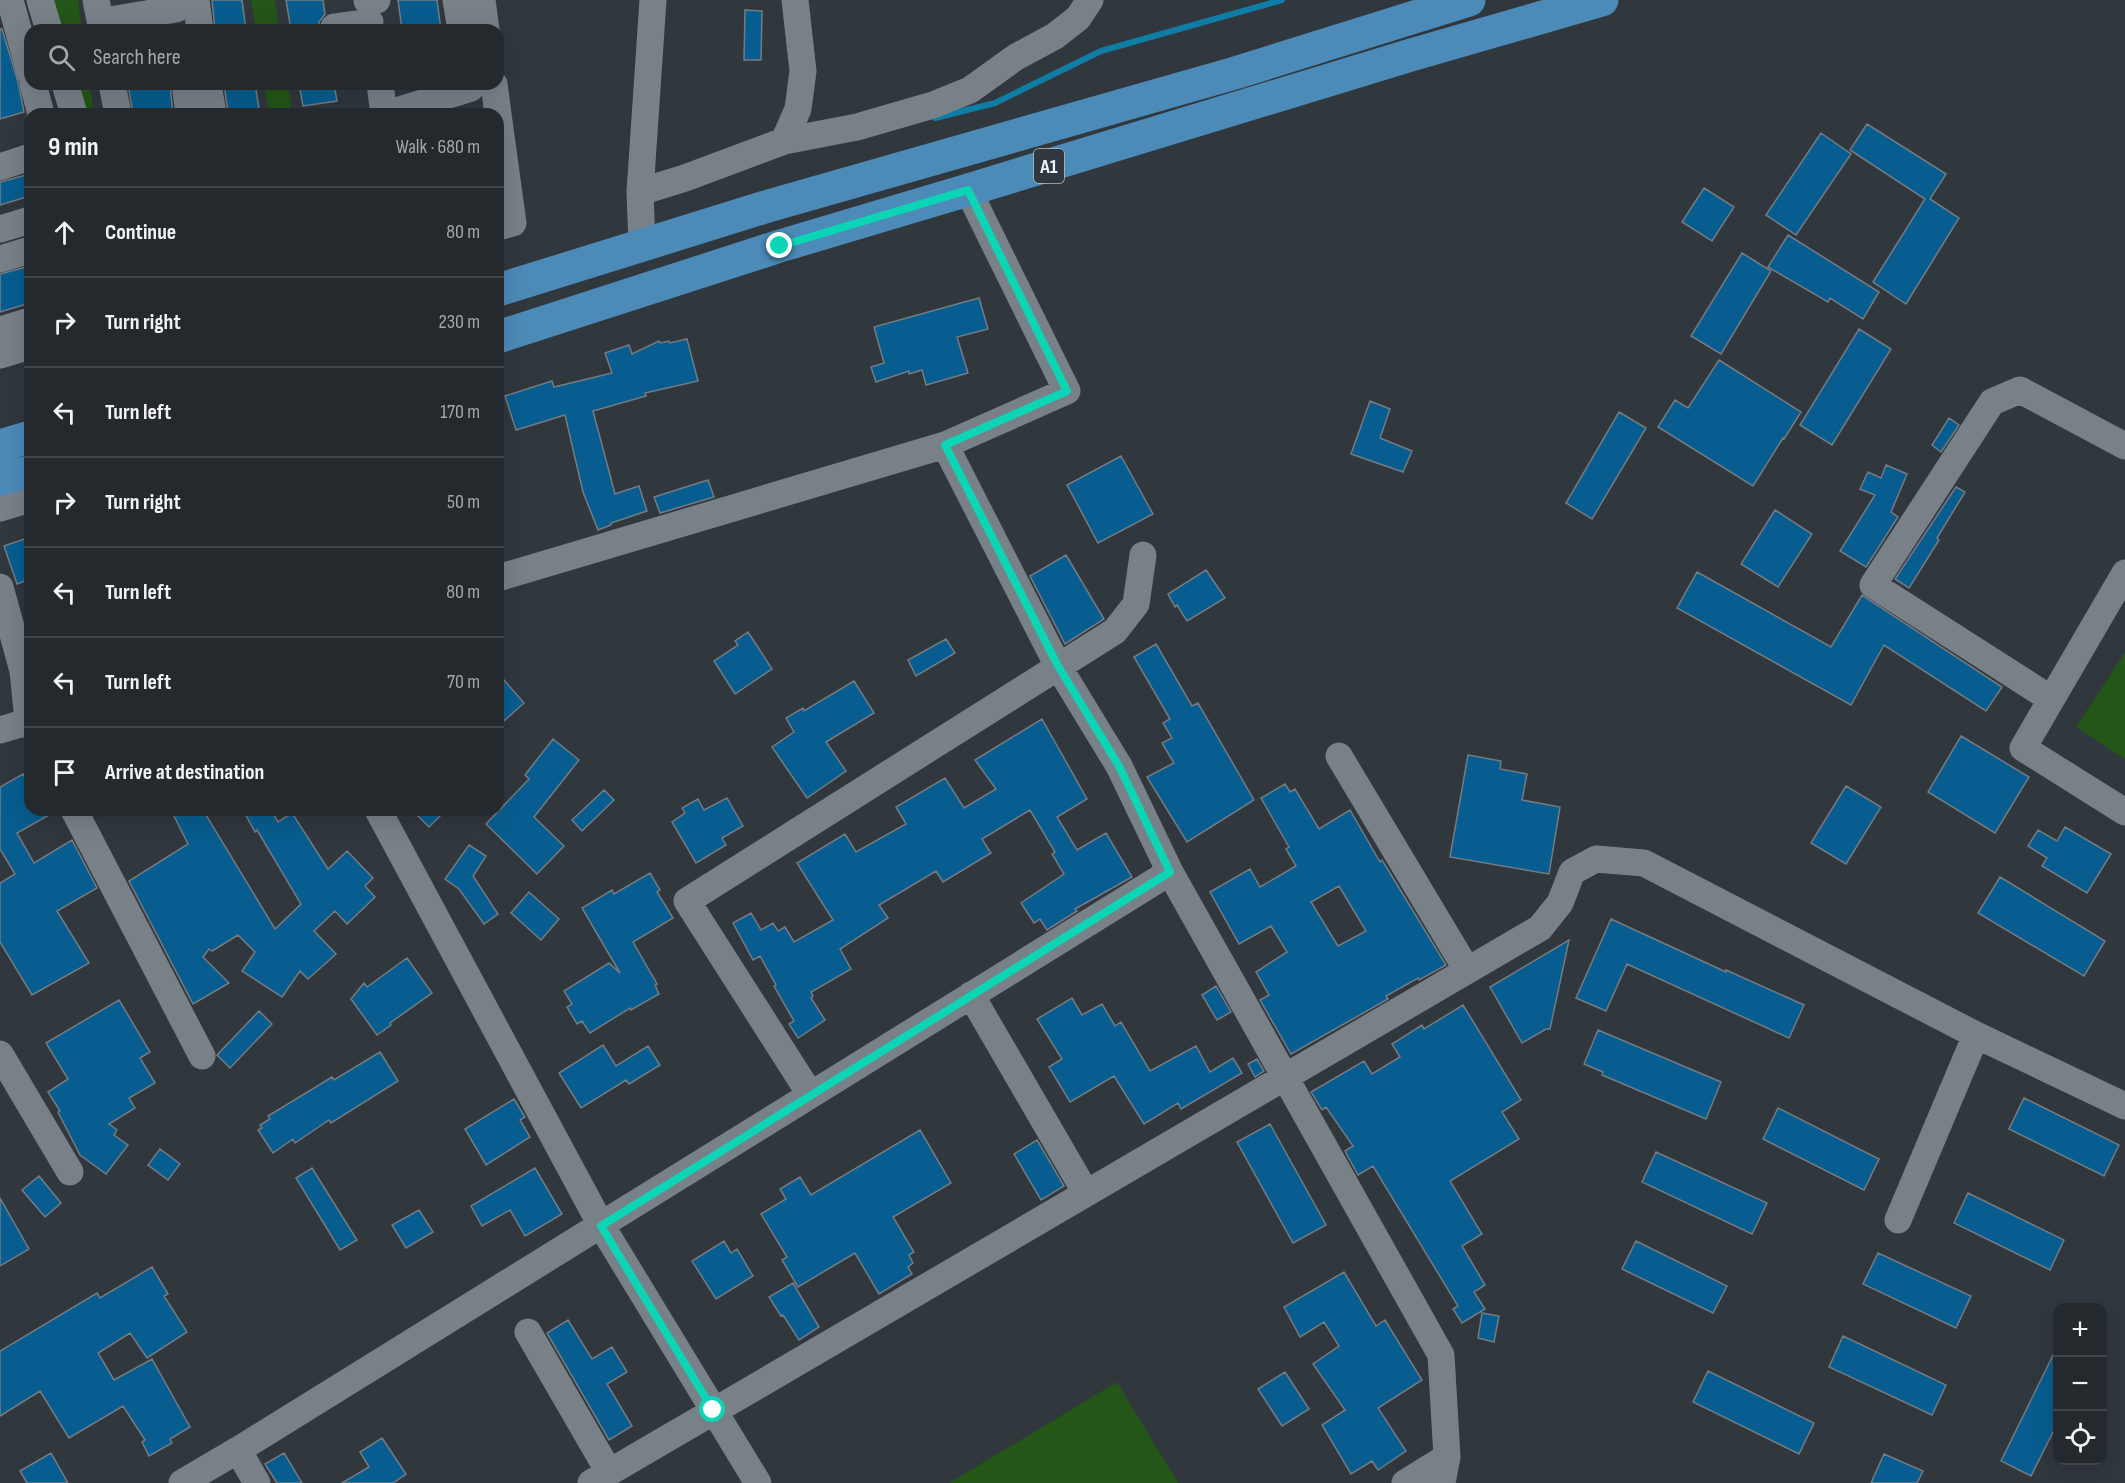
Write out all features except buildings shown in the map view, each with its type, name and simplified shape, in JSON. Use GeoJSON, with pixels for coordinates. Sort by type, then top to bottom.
{"type":"FeatureCollection","features":[{"type":"Feature","properties":{"kind":"main road","name":"A1"},"geometry":{"type":"LineString","coordinates":[[504,288],[765,207],[1234,73],[1469,0]]}},
{"type":"Feature","properties":{"kind":"main road","name":"A1"},"geometry":{"type":"LineString","coordinates":[[504,335],[780,246],[1411,55],[1602,0]]}},
{"type":"Feature","properties":{"kind":"main road"},"geometry":{"type":"LineString","coordinates":[[0,446],[24,438]]}},
{"type":"Feature","properties":{"kind":"main road"},"geometry":{"type":"LineString","coordinates":[[0,479],[24,473]]}},
{"type":"Feature","properties":{"kind":"street"},"geometry":{"type":"LineString","coordinates":[[9,0],[24,52]]}},
{"type":"Feature","properties":{"kind":"street"},"geometry":{"type":"LineString","coordinates":[[26,0],[32,24]]}},
{"type":"Feature","properties":{"kind":"street"},"geometry":{"type":"LineString","coordinates":[[40,0],[47,24]]}},
{"type":"Feature","properties":{"kind":"street"},"geometry":{"type":"LineString","coordinates":[[83,0],[102,18],[181,10],[194,24]]}},
{"type":"Feature","properties":{"kind":"street"},"geometry":{"type":"LineString","coordinates":[[456,0],[460,24]]}},
{"type":"Feature","properties":{"kind":"street"},"geometry":{"type":"LineString","coordinates":[[482,0],[485,24]]}},
{"type":"Feature","properties":{"kind":"street"},"geometry":{"type":"LineString","coordinates":[[642,245],[640,192],[653,0]]}},
{"type":"Feature","properties":{"kind":"street"},"geometry":{"type":"LineString","coordinates":[[784,141],[798,109],[803,71],[795,0]]}},
{"type":"Feature","properties":{"kind":"street"},"geometry":{"type":"LineString","coordinates":[[640,192],[685,178],[784,141],[857,127],[933,105],[970,90],[1017,57],[1055,36],[1078,18],[1090,0]]}},
{"type":"Feature","properties":{"kind":"street"},"geometry":{"type":"LineString","coordinates":[[341,24],[370,11]]}},
{"type":"Feature","properties":{"kind":"street"},"geometry":{"type":"LineString","coordinates":[[35,90],[39,108]]}},
{"type":"Feature","properties":{"kind":"street"},"geometry":{"type":"LineString","coordinates":[[52,90],[57,108]]}},
{"type":"Feature","properties":{"kind":"street"},"geometry":{"type":"LineString","coordinates":[[67,90],[72,108]]}},
{"type":"Feature","properties":{"kind":"street"},"geometry":{"type":"LineString","coordinates":[[96,90],[98,108]]}},
{"type":"Feature","properties":{"kind":"street"},"geometry":{"type":"LineString","coordinates":[[113,90],[117,108]]}},
{"type":"Feature","properties":{"kind":"street"},"geometry":{"type":"LineString","coordinates":[[121,90],[124,108]]}},
{"type":"Feature","properties":{"kind":"street"},"geometry":{"type":"LineString","coordinates":[[186,90],[188,108]]}},
{"type":"Feature","properties":{"kind":"street"},"geometry":{"type":"LineString","coordinates":[[209,90],[212,108]]}},
{"type":"Feature","properties":{"kind":"street"},"geometry":{"type":"LineString","coordinates":[[381,90],[385,108]]}},
{"type":"Feature","properties":{"kind":"street"},"geometry":{"type":"LineString","coordinates":[[406,108],[464,90]]}},
{"type":"Feature","properties":{"kind":"street"},"geometry":{"type":"LineString","coordinates":[[495,90],[497,108]]}},
{"type":"Feature","properties":{"kind":"street"},"geometry":{"type":"LineString","coordinates":[[504,158],[513,223],[504,225]]}},
{"type":"Feature","properties":{"kind":"street"},"geometry":{"type":"LineString","coordinates":[[0,167],[24,159]]}},
{"type":"Feature","properties":{"kind":"street"},"geometry":{"type":"LineString","coordinates":[[504,576],[945,445],[1067,391],[968,190]]}},
{"type":"Feature","properties":{"kind":"street"},"geometry":{"type":"LineString","coordinates":[[0,229],[24,222]]}},
{"type":"Feature","properties":{"kind":"street"},"geometry":{"type":"LineString","coordinates":[[0,243],[24,236]]}},
{"type":"Feature","properties":{"kind":"street"},"geometry":{"type":"LineString","coordinates":[[0,259],[24,252]]}},
{"type":"Feature","properties":{"kind":"street"},"geometry":{"type":"LineString","coordinates":[[0,330],[24,323]]}},
{"type":"Feature","properties":{"kind":"street"},"geometry":{"type":"LineString","coordinates":[[0,354],[24,348]]}},
{"type":"Feature","properties":{"kind":"street"},"geometry":{"type":"LineString","coordinates":[[2051,699],[1872,585],[1992,402],[2020,390],[2125,446]]}},
{"type":"Feature","properties":{"kind":"street"},"geometry":{"type":"LineString","coordinates":[[945,445],[1058,666],[1119,766],[1170,872],[1441,1356],[1448,1457],[1442,1483]]}},
{"type":"Feature","properties":{"kind":"street"},"geometry":{"type":"LineString","coordinates":[[0,508],[24,501]]}},
{"type":"Feature","properties":{"kind":"street"},"geometry":{"type":"LineString","coordinates":[[810,1094],[687,902],[1115,631],[1136,604],[1143,555]]}},
{"type":"Feature","properties":{"kind":"street"},"geometry":{"type":"LineString","coordinates":[[2125,573],[2023,748],[2125,812]]}},
{"type":"Feature","properties":{"kind":"street"},"geometry":{"type":"LineString","coordinates":[[0,587],[24,679]]}},
{"type":"Feature","properties":{"kind":"street"},"geometry":{"type":"LineString","coordinates":[[0,730],[24,723]]}},
{"type":"Feature","properties":{"kind":"street"},"geometry":{"type":"LineString","coordinates":[[1339,756],[1467,970]]}},
{"type":"Feature","properties":{"kind":"street"},"geometry":{"type":"LineString","coordinates":[[77,816],[202,1056]]}},
{"type":"Feature","properties":{"kind":"street"},"geometry":{"type":"LineString","coordinates":[[381,816],[601,1226],[758,1483]]}},
{"type":"Feature","properties":{"kind":"street"},"geometry":{"type":"LineString","coordinates":[[528,1332],[600,1478],[1540,928],[1560,903],[1572,872],[1596,859],[1644,863],[1976,1035],[2125,1106]]}},
{"type":"Feature","properties":{"kind":"street"},"geometry":{"type":"LineString","coordinates":[[182,1483],[601,1226],[1170,872]]}},
{"type":"Feature","properties":{"kind":"street"},"geometry":{"type":"LineString","coordinates":[[971,995],[1086,1193]]}},
{"type":"Feature","properties":{"kind":"street"},"geometry":{"type":"LineString","coordinates":[[1898,1220],[1976,1035]]}},
{"type":"Feature","properties":{"kind":"street"},"geometry":{"type":"LineString","coordinates":[[0,1054],[70,1172]]}},
{"type":"Feature","properties":{"kind":"street"},"geometry":{"type":"LineString","coordinates":[[238,1450],[257,1483]]}},
{"type":"Feature","properties":{"kind":"street"},"geometry":{"type":"LineString","coordinates":[[1405,1483],[1448,1457]]}},
{"type":"Feature","properties":{"kind":"green space"},"geometry":{"type":"Polygon","coordinates":[[[49,0],[78,0],[81,24],[56,24],[49,0]]]}},
{"type":"Feature","properties":{"kind":"green space"},"geometry":{"type":"Polygon","coordinates":[[[251,0],[275,0],[278,24],[255,24],[251,0]]]}},
{"type":"Feature","properties":{"kind":"green space"},"geometry":{"type":"Polygon","coordinates":[[[76,90],[91,90],[93,108],[81,108],[76,90]]]}},
{"type":"Feature","properties":{"kind":"green space"},"geometry":{"type":"Polygon","coordinates":[[[265,90],[289,90],[291,108],[268,108],[265,90]]]}},
{"type":"Feature","properties":{"kind":"green space"},"geometry":{"type":"Polygon","coordinates":[[[2125,652],[2125,759],[2076,727],[2125,652]]]}},
{"type":"Feature","properties":{"kind":"green space"},"geometry":{"type":"Polygon","coordinates":[[[1117,1382],[1178,1483],[949,1483],[1117,1382]]]}},
{"type":"Feature","properties":{"kind":"waterway"},"geometry":{"type":"LineString","coordinates":[[935,118],[995,103],[1101,51],[1282,0]]}},
{"type":"Feature","properties":{"kind":"route"},"geometry":{"type":"LineString","coordinates":[[713,1410],[601,1226],[1170,872],[1119,766],[1058,666],[945,445],[1067,391],[968,190],[780,246]]}}]}
